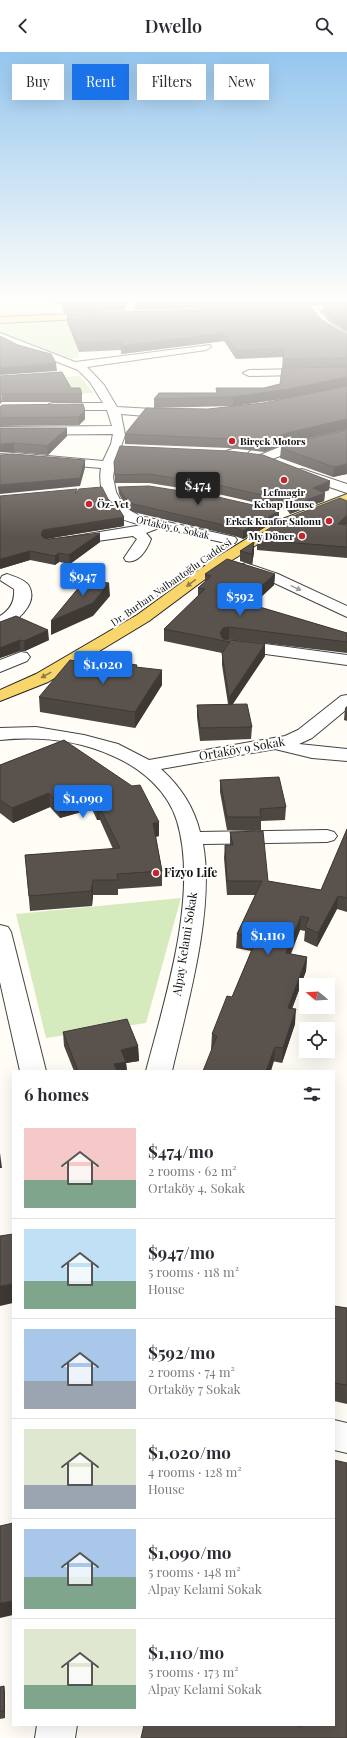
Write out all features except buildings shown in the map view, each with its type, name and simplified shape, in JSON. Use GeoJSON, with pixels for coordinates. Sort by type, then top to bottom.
{"type":"FeatureCollection","features":[{"type":"Feature","properties":{"kind":"main road","name":"Dr. Burhan Nalbantoğlu Caddesi"},"geometry":{"type":"LineString","coordinates":[[0,682],[25,671],[125,616],[230,540],[278,513],[347,491]]}},
{"type":"Feature","properties":{"kind":"main road","name":"Dr. Burhan Nalbantoğlu Caddesi"},"geometry":{"type":"LineString","coordinates":[[0,696],[42,678],[143,618],[219,562],[277,526],[347,491]]}},
{"type":"Feature","properties":{"kind":"street"},"geometry":{"type":"LineString","coordinates":[[0,458],[14,457],[107,465],[120,450],[119,430],[111,408],[104,394],[94,381]]}},
{"type":"Feature","properties":{"kind":"street"},"geometry":{"type":"LineString","coordinates":[[41,407],[111,408],[179,414]]}},
{"type":"Feature","properties":{"kind":"street"},"geometry":{"type":"LineString","coordinates":[[0,431],[119,430]]}},
{"type":"Feature","properties":{"kind":"street"},"geometry":{"type":"LineString","coordinates":[[265,458],[291,447],[347,434]]}},
{"type":"Feature","properties":{"kind":"street"},"geometry":{"type":"LineString","coordinates":[[228,454],[241,451],[250,445],[253,440]]}},
{"type":"Feature","properties":{"kind":"street"},"geometry":{"type":"LineString","coordinates":[[214,453],[265,458],[347,491]]}},
{"type":"Feature","properties":{"kind":"street","name":"Ortaköy 6. Sokak"},"geometry":{"type":"LineString","coordinates":[[107,465],[109,489],[113,503],[122,514],[230,540]]}},
{"type":"Feature","properties":{"kind":"street"},"geometry":{"type":"LineString","coordinates":[[58,542],[137,531],[159,524]]}},
{"type":"Feature","properties":{"kind":"street"},"geometry":{"type":"LineString","coordinates":[[131,558],[144,539],[137,531]]}},
{"type":"Feature","properties":{"kind":"street"},"geometry":{"type":"LineString","coordinates":[[219,562],[273,577],[347,612]]}},
{"type":"Feature","properties":{"kind":"street"},"geometry":{"type":"LineString","coordinates":[[0,623],[7,620],[18,610],[24,597],[22,587],[2,577]]}},
{"type":"Feature","properties":{"kind":"street"},"geometry":{"type":"LineString","coordinates":[[229,644],[347,660]]}},
{"type":"Feature","properties":{"kind":"street"},"geometry":{"type":"LineString","coordinates":[[0,666],[21,658]]}},
{"type":"Feature","properties":{"kind":"street","name":"Ortaköy 9 Sokak"},"geometry":{"type":"LineString","coordinates":[[147,766],[278,744],[306,734],[347,700]]}},
{"type":"Feature","properties":{"kind":"street","name":"Alpay Kelami Sokak"},"geometry":{"type":"LineString","coordinates":[[0,734],[38,733],[77,739],[124,752],[147,766],[172,794],[187,820],[194,849],[193,900],[186,951],[159,1070]]}},
{"type":"Feature","properties":{"kind":"street"},"geometry":{"type":"LineString","coordinates":[[278,744],[300,751],[324,755],[347,756]]}},
{"type":"Feature","properties":{"kind":"street"},"geometry":{"type":"LineString","coordinates":[[192,838],[328,836]]}},
{"type":"Feature","properties":{"kind":"street"},"geometry":{"type":"LineString","coordinates":[[0,932],[33,1070]]}},
{"type":"Feature","properties":{"kind":"street"},"geometry":{"type":"LineString","coordinates":[[335,1435],[347,1438]]}},
{"type":"Feature","properties":{"kind":"street"},"geometry":{"type":"LineString","coordinates":[[55,1738],[57,1726]]}},
{"type":"Feature","properties":{"kind":"green space"},"geometry":{"type":"Polygon","coordinates":[[[84,381],[93,393],[0,397],[0,382],[84,381]]]}},
{"type":"Feature","properties":{"kind":"green space"},"geometry":{"type":"Polygon","coordinates":[[[181,898],[146,1023],[46,1038],[16,914],[181,898]]]}},
{"type":"Feature","properties":{"kind":"place","name":"Birçek Motors"},"geometry":{"type":"Point","coordinates":[232,441]}},
{"type":"Feature","properties":{"kind":"place","name":"Lefmagir Kebap House"},"geometry":{"type":"Point","coordinates":[284,480]}},
{"type":"Feature","properties":{"kind":"place","name":"Öz-Vet"},"geometry":{"type":"Point","coordinates":[89,504]}},
{"type":"Feature","properties":{"kind":"place","name":"Erkek Kuafōr Salonu"},"geometry":{"type":"Point","coordinates":[329,521]}},
{"type":"Feature","properties":{"kind":"place","name":"My Döner"},"geometry":{"type":"Point","coordinates":[302,536]}},
{"type":"Feature","properties":{"kind":"place","name":"Fizyo Life"},"geometry":{"type":"Point","coordinates":[156,873]}}]}
